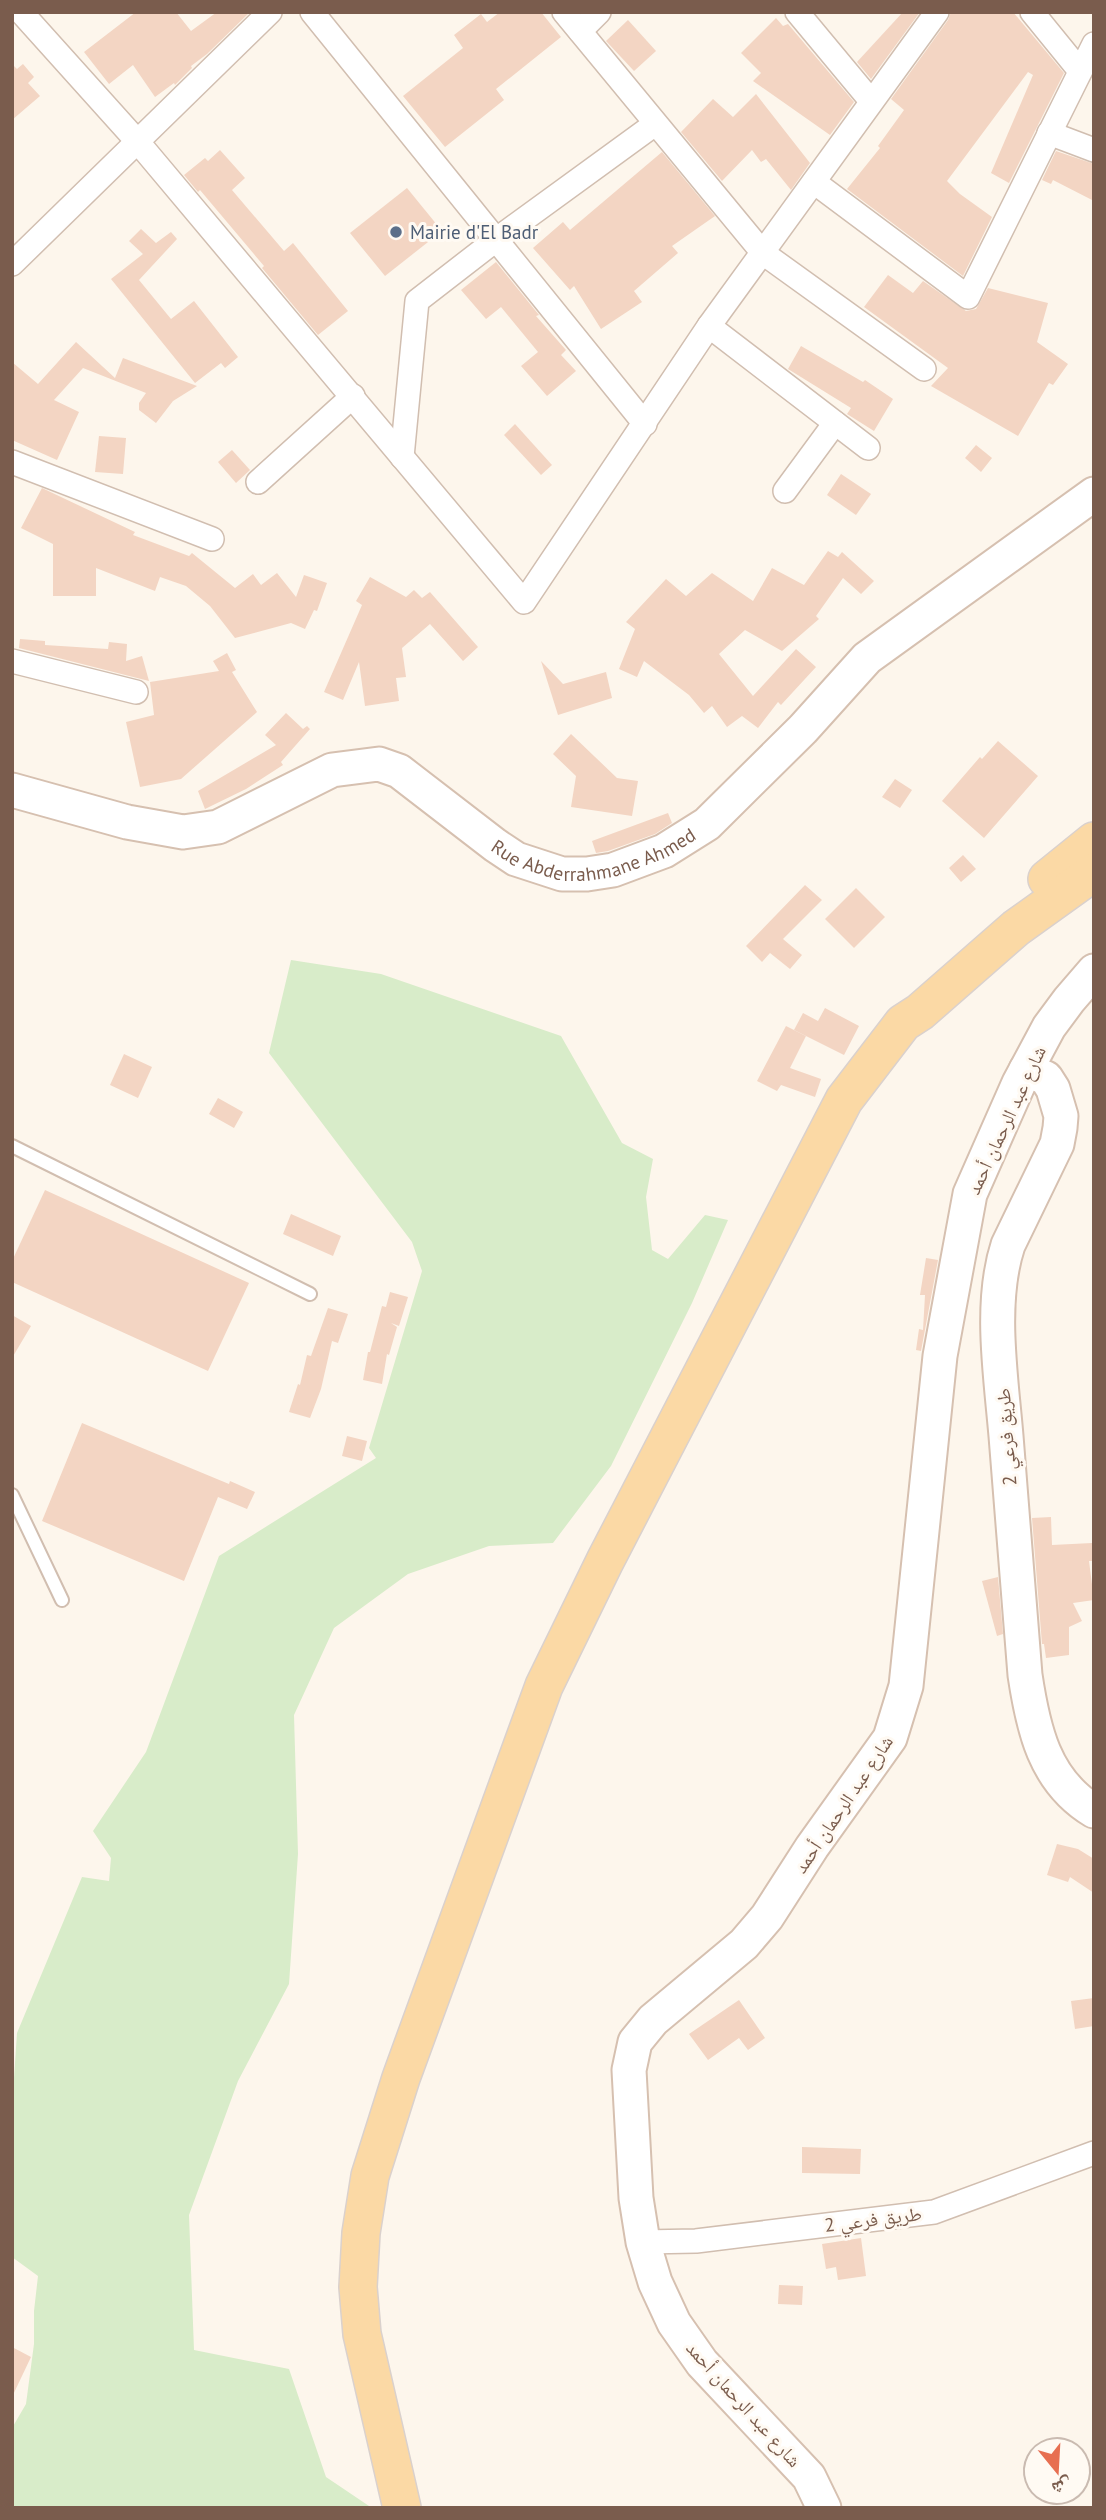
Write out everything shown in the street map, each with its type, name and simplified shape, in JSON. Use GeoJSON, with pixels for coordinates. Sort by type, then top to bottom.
{"type":"FeatureCollection","features":[{"type":"Feature","properties":{"kind":"main road","name":"Rue Abderrahmane Ahmed"},"geometry":{"type":"LineString","coordinates":[[12,790],[127,822],[183,832],[218,827],[332,770],[379,764],[399,771],[516,859],[562,874],[613,870],[664,850],[707,824],[803,729],[867,658],[1094,494]]}},
{"type":"Feature","properties":{"kind":"main road"},"geometry":{"type":"LineString","coordinates":[[402,2508],[365,2345],[358,2287],[361,2233],[370,2176],[401,2078],[549,1676],[611,1548],[844,1100],[903,1023],[911,1001],[942,968],[1094,841]]}},
{"type":"Feature","properties":{"kind":"main road"},"geometry":{"type":"LineString","coordinates":[[903,1023],[920,1012],[1016,928],[1094,872]]}},
{"type":"Feature","properties":{"kind":"main road","name":"شارع عبد الرحمان أحمد"},"geometry":{"type":"LineString","coordinates":[[824,2508],[809,2477],[702,2363],[674,2323],[656,2282],[643,2242],[636,2198],[629,2070],[635,2042],[653,2020],[744,1944],[767,1917],[812,1847],[890,1738],[901,1707],[913,1636],[940,1356],[964,1219],[980,1167],[1026,1070],[1049,1027],[1094,971]]}},
{"type":"Feature","properties":{"kind":"main road","name":"طريق فرعي 2"},"geometry":{"type":"LineString","coordinates":[[1026,1070],[1046,1078],[1053,1089],[1061,1116],[1056,1144],[1008,1245],[1002,1263],[1000,1284],[1000,1354],[1025,1675],[1031,1715],[1044,1756],[1069,1792],[1094,1811]]}},
{"type":"Feature","properties":{"kind":"street"},"geometry":{"type":"LineString","coordinates":[[21,12],[137,141],[524,602],[709,326],[937,12]]}},
{"type":"Feature","properties":{"kind":"street"},"geometry":{"type":"LineString","coordinates":[[12,264],[270,12]]}},
{"type":"Feature","properties":{"kind":"street"},"geometry":{"type":"LineString","coordinates":[[312,12],[645,424]]}},
{"type":"Feature","properties":{"kind":"street"},"geometry":{"type":"LineString","coordinates":[[564,12],[763,253],[924,369]]}},
{"type":"Feature","properties":{"kind":"street"},"geometry":{"type":"LineString","coordinates":[[580,31],[599,12]]}},
{"type":"Feature","properties":{"kind":"street"},"geometry":{"type":"LineString","coordinates":[[797,12],[871,101]]}},
{"type":"Feature","properties":{"kind":"street"},"geometry":{"type":"LineString","coordinates":[[1032,12],[1080,71]]}},
{"type":"Feature","properties":{"kind":"street"},"geometry":{"type":"LineString","coordinates":[[814,182],[968,297],[1094,44]]}},
{"type":"Feature","properties":{"kind":"street"},"geometry":{"type":"LineString","coordinates":[[401,457],[417,301],[655,124]]}},
{"type":"Feature","properties":{"kind":"street"},"geometry":{"type":"LineString","coordinates":[[1049,134],[1094,150]]}},
{"type":"Feature","properties":{"kind":"street"},"geometry":{"type":"LineString","coordinates":[[709,326],[868,448]]}},
{"type":"Feature","properties":{"kind":"street"},"geometry":{"type":"LineString","coordinates":[[258,482],[353,397]]}},
{"type":"Feature","properties":{"kind":"street"},"geometry":{"type":"LineString","coordinates":[[785,491],[835,422]]}},
{"type":"Feature","properties":{"kind":"street"},"geometry":{"type":"LineString","coordinates":[[12,462],[212,539]]}},
{"type":"Feature","properties":{"kind":"street"},"geometry":{"type":"LineString","coordinates":[[12,661],[136,692]]}},
{"type":"Feature","properties":{"kind":"street","name":"طريق فرعي 2"},"geometry":{"type":"LineString","coordinates":[[643,2242],[696,2241],[934,2212],[1094,2152]]}},
{"type":"Feature","properties":{"kind":"lane"},"geometry":{"type":"LineString","coordinates":[[12,1146],[310,1294]]}},
{"type":"Feature","properties":{"kind":"lane"},"geometry":{"type":"LineString","coordinates":[[12,1495],[62,1600]]}},
{"type":"Feature","properties":{"kind":"green space"},"geometry":{"type":"Polygon","coordinates":[[[291,960],[381,974],[561,1036],[622,1143],[653,1159],[646,1197],[652,1250],[668,1259],[705,1215],[728,1220],[692,1303],[611,1466],[553,1543],[489,1546],[408,1574],[334,1628],[294,1715],[298,1854],[289,1984],[238,2081],[189,2215],[194,2350],[289,2369],[326,2477],[372,2508],[12,2508],[12,2428],[26,2404],[34,2344],[38,2276],[12,2257],[12,2108],[17,2033],[82,1877],[109,1881],[111,1858],[93,1831],[146,1752],[219,1556],[376,1458],[369,1448],[422,1271],[412,1242],[269,1053],[291,960]]]}},
{"type":"Feature","properties":{"kind":"building"},"geometry":{"type":"Polygon","coordinates":[[[136,12],[176,12],[191,31],[217,12],[250,12],[191,66],[175,85],[174,83],[155,97],[133,65],[109,84],[84,52],[136,12]]]}},
{"type":"Feature","properties":{"kind":"building"},"geometry":{"type":"Polygon","coordinates":[[[500,12],[541,12],[561,37],[496,89],[504,100],[445,147],[403,96],[463,48],[454,35],[481,14],[487,22],[500,12]]]}},
{"type":"Feature","properties":{"kind":"building"},"geometry":{"type":"Polygon","coordinates":[[[903,12],[920,12],[871,79],[857,62],[903,12]]]}},
{"type":"Feature","properties":{"kind":"building"},"geometry":{"type":"Polygon","coordinates":[[[951,12],[1013,12],[1064,73],[1009,183],[991,173],[1033,75],[1028,72],[947,181],[992,217],[963,276],[847,189],[880,148],[878,146],[904,110],[891,99],[951,12]]]}},
{"type":"Feature","properties":{"kind":"building"},"geometry":{"type":"Polygon","coordinates":[[[776,18],[783,26],[788,24],[854,102],[830,135],[753,81],[761,73],[741,53],[776,18]]]}},
{"type":"Feature","properties":{"kind":"building"},"geometry":{"type":"Polygon","coordinates":[[[628,20],[656,51],[634,71],[606,41],[628,20]]]}},
{"type":"Feature","properties":{"kind":"building"},"geometry":{"type":"Polygon","coordinates":[[[12,64],[17,69],[23,64],[34,77],[28,83],[40,96],[12,120],[12,64]]]}},
{"type":"Feature","properties":{"kind":"building"},"geometry":{"type":"Polygon","coordinates":[[[756,94],[810,163],[791,190],[766,159],[761,162],[752,150],[722,181],[681,132],[713,99],[733,117],[756,94]]]}},
{"type":"Feature","properties":{"kind":"building"},"geometry":{"type":"Polygon","coordinates":[[[220,150],[245,178],[232,190],[284,251],[293,243],[348,311],[318,335],[262,268],[264,266],[200,190],[198,192],[184,175],[205,158],[208,161],[220,150]]]}},
{"type":"Feature","properties":{"kind":"building"},"geometry":{"type":"Polygon","coordinates":[[[1056,151],[1094,164],[1094,201],[1053,180],[1051,184],[1042,180],[1056,151]]]}},
{"type":"Feature","properties":{"kind":"building"},"geometry":{"type":"Polygon","coordinates":[[[662,152],[715,216],[672,246],[678,253],[634,291],[642,302],[601,329],[574,286],[570,290],[533,248],[563,222],[570,230],[662,152]]]}},
{"type":"Feature","properties":{"kind":"building","name":"Mairie d'El Badr"},"geometry":{"type":"Polygon","coordinates":[[[407,188],[442,231],[385,276],[350,233],[407,188]]]}},
{"type":"Feature","properties":{"kind":"building"},"geometry":{"type":"Polygon","coordinates":[[[141,229],[156,243],[171,232],[177,239],[139,280],[171,319],[194,301],[238,357],[225,368],[221,363],[195,383],[111,279],[143,254],[129,241],[141,229]]]}},
{"type":"Feature","properties":{"kind":"building"},"geometry":{"type":"Polygon","coordinates":[[[496,262],[539,315],[536,316],[566,350],[561,355],[576,371],[547,396],[521,366],[538,352],[501,307],[486,319],[461,290],[496,262]]]}},
{"type":"Feature","properties":{"kind":"building"},"geometry":{"type":"Polygon","coordinates":[[[888,275],[913,293],[923,281],[966,311],[976,309],[988,288],[1048,303],[1037,342],[1068,364],[1053,385],[1049,383],[1018,436],[931,386],[948,368],[864,307],[888,275]]]}},
{"type":"Feature","properties":{"kind":"building"},"geometry":{"type":"Polygon","coordinates":[[[76,342],[115,378],[123,358],[197,386],[173,401],[156,423],[139,410],[139,403],[146,393],[83,368],[54,400],[79,412],[57,460],[12,440],[12,362],[38,384],[76,342]]]}},
{"type":"Feature","properties":{"kind":"building"},"geometry":{"type":"Polygon","coordinates":[[[801,346],[863,382],[865,380],[893,399],[874,431],[847,414],[851,408],[788,369],[801,346]]]}},
{"type":"Feature","properties":{"kind":"building"},"geometry":{"type":"Polygon","coordinates":[[[515,424],[552,465],[541,475],[504,435],[515,424]]]}},
{"type":"Feature","properties":{"kind":"building"},"geometry":{"type":"Polygon","coordinates":[[[99,436],[126,438],[123,474],[95,472],[99,436]]]}},
{"type":"Feature","properties":{"kind":"building"},"geometry":{"type":"Polygon","coordinates":[[[976,445],[992,458],[981,472],[965,458],[976,445]]]}},
{"type":"Feature","properties":{"kind":"building"},"geometry":{"type":"Polygon","coordinates":[[[232,450],[250,470],[236,483],[218,462],[232,450]]]}},
{"type":"Feature","properties":{"kind":"building"},"geometry":{"type":"Polygon","coordinates":[[[841,474],[871,494],[856,515],[827,495],[841,474]]]}},
{"type":"Feature","properties":{"kind":"building"},"geometry":{"type":"Polygon","coordinates":[[[42,488],[135,532],[133,535],[189,556],[192,553],[235,588],[253,574],[261,585],[277,573],[296,597],[304,575],[327,583],[317,611],[314,610],[305,629],[291,623],[235,638],[210,606],[186,586],[160,577],[155,591],[96,568],[96,596],[53,596],[53,544],[21,528],[42,488]]]}},
{"type":"Feature","properties":{"kind":"building"},"geometry":{"type":"Polygon","coordinates":[[[828,551],[838,557],[842,552],[874,581],[861,594],[843,578],[816,616],[819,619],[782,651],[745,630],[719,654],[753,696],[796,649],[816,667],[781,705],[778,702],[758,728],[742,716],[727,727],[712,706],[704,713],[689,695],[644,661],[637,677],[619,669],[635,629],[626,622],[666,579],[686,596],[712,573],[753,601],[772,568],[804,585],[828,551]]]}},
{"type":"Feature","properties":{"kind":"building"},"geometry":{"type":"Polygon","coordinates":[[[370,577],[406,597],[414,590],[422,598],[430,592],[478,647],[463,661],[430,624],[402,648],[406,677],[396,678],[399,701],[365,706],[359,662],[343,700],[324,692],[362,605],[356,601],[370,577]]]}},
{"type":"Feature","properties":{"kind":"building"},"geometry":{"type":"Polygon","coordinates":[[[20,639],[45,641],[45,645],[108,649],[109,642],[127,644],[126,661],[142,656],[149,681],[19,648],[20,639]]]}},
{"type":"Feature","properties":{"kind":"building"},"geometry":{"type":"Polygon","coordinates":[[[227,653],[236,670],[232,672],[257,712],[181,779],[140,787],[126,722],[154,715],[150,682],[219,671],[213,661],[227,653]]]}},
{"type":"Feature","properties":{"kind":"building"},"geometry":{"type":"Polygon","coordinates":[[[541,661],[563,684],[606,672],[612,698],[558,715],[541,661]]]}},
{"type":"Feature","properties":{"kind":"building"},"geometry":{"type":"Polygon","coordinates":[[[286,713],[303,729],[307,726],[310,729],[281,762],[283,765],[246,789],[205,809],[198,791],[276,745],[265,735],[286,713]]]}},
{"type":"Feature","properties":{"kind":"building"},"geometry":{"type":"Polygon","coordinates":[[[571,734],[617,778],[638,781],[632,816],[571,807],[576,776],[553,754],[571,734]]]}},
{"type":"Feature","properties":{"kind":"building"},"geometry":{"type":"Polygon","coordinates":[[[998,741],[1038,776],[984,838],[942,801],[980,757],[982,759],[998,741]]]}},
{"type":"Feature","properties":{"kind":"building"},"geometry":{"type":"Polygon","coordinates":[[[895,779],[912,790],[900,808],[882,797],[895,779]]]}},
{"type":"Feature","properties":{"kind":"building"},"geometry":{"type":"Polygon","coordinates":[[[668,813],[672,823],[655,834],[596,853],[592,841],[668,813]]]}},
{"type":"Feature","properties":{"kind":"building"},"geometry":{"type":"Polygon","coordinates":[[[963,855],[976,869],[961,882],[949,868],[963,855]]]}},
{"type":"Feature","properties":{"kind":"building"},"geometry":{"type":"Polygon","coordinates":[[[805,885],[822,900],[783,939],[802,955],[790,969],[770,953],[762,962],[746,946],[805,885]]]}},
{"type":"Feature","properties":{"kind":"building"},"geometry":{"type":"Polygon","coordinates":[[[856,888],[885,917],[854,948],[825,919],[856,888]]]}},
{"type":"Feature","properties":{"kind":"building"},"geometry":{"type":"Polygon","coordinates":[[[825,1008],[859,1026],[844,1055],[794,1030],[803,1013],[818,1021],[825,1008]]]}},
{"type":"Feature","properties":{"kind":"building"},"geometry":{"type":"Polygon","coordinates":[[[786,1026],[806,1036],[790,1068],[821,1079],[815,1097],[781,1085],[777,1091],[757,1081],[786,1026]]]}},
{"type":"Feature","properties":{"kind":"building"},"geometry":{"type":"Polygon","coordinates":[[[124,1054],[152,1067],[138,1098],[110,1085],[124,1054]]]}},
{"type":"Feature","properties":{"kind":"building"},"geometry":{"type":"Polygon","coordinates":[[[218,1098],[243,1112],[234,1128],[209,1114],[218,1098]]]}},
{"type":"Feature","properties":{"kind":"building"},"geometry":{"type":"Polygon","coordinates":[[[45,1190],[249,1283],[208,1371],[12,1282],[12,1261],[45,1190]]]}},
{"type":"Feature","properties":{"kind":"building"},"geometry":{"type":"Polygon","coordinates":[[[291,1214],[341,1236],[333,1256],[283,1234],[291,1214]]]}},
{"type":"Feature","properties":{"kind":"building"},"geometry":{"type":"Polygon","coordinates":[[[926,1258],[938,1260],[921,1351],[916,1350],[919,1329],[923,1330],[925,1295],[920,1295],[926,1258]]]}},
{"type":"Feature","properties":{"kind":"building"},"geometry":{"type":"Polygon","coordinates":[[[390,1292],[408,1297],[399,1326],[391,1323],[397,1327],[389,1355],[387,1354],[382,1384],[363,1380],[368,1352],[382,1306],[386,1307],[390,1292]]]}},
{"type":"Feature","properties":{"kind":"building"},"geometry":{"type":"Polygon","coordinates":[[[328,1308],[348,1314],[338,1343],[332,1341],[321,1389],[310,1418],[289,1412],[298,1384],[300,1385],[307,1355],[311,1356],[328,1308]]]}},
{"type":"Feature","properties":{"kind":"building"},"geometry":{"type":"Polygon","coordinates":[[[12,1315],[31,1326],[12,1358],[12,1315]]]}},
{"type":"Feature","properties":{"kind":"building"},"geometry":{"type":"Polygon","coordinates":[[[82,1423],[229,1484],[230,1481],[255,1492],[247,1509],[218,1497],[184,1581],[42,1521],[82,1423]]]}},
{"type":"Feature","properties":{"kind":"building"},"geometry":{"type":"Polygon","coordinates":[[[347,1436],[367,1441],[362,1461],[342,1456],[347,1436]]]}},
{"type":"Feature","properties":{"kind":"building"},"geometry":{"type":"Polygon","coordinates":[[[1051,1517],[1052,1545],[1092,1543],[1093,1561],[1089,1561],[1094,1600],[1073,1603],[1082,1621],[1069,1627],[1069,1655],[1046,1658],[1042,1644],[1032,1518],[1051,1517]]]}},
{"type":"Feature","properties":{"kind":"building"},"geometry":{"type":"Polygon","coordinates":[[[998,1577],[1003,1634],[997,1636],[982,1581],[998,1577]]]}},
{"type":"Feature","properties":{"kind":"building"},"geometry":{"type":"Polygon","coordinates":[[[1057,1844],[1078,1849],[1094,1859],[1094,1893],[1070,1877],[1068,1882],[1047,1875],[1057,1844]]]}},
{"type":"Feature","properties":{"kind":"building"},"geometry":{"type":"Polygon","coordinates":[[[1094,1998],[1094,2026],[1075,2029],[1071,2001],[1094,1998]]]}},
{"type":"Feature","properties":{"kind":"building"},"geometry":{"type":"Polygon","coordinates":[[[739,2000],[765,2038],[748,2050],[739,2038],[708,2060],[689,2034],[739,2000]]]}},
{"type":"Feature","properties":{"kind":"building"},"geometry":{"type":"Polygon","coordinates":[[[802,2147],[861,2149],[860,2174],[802,2173],[802,2147]]]}},
{"type":"Feature","properties":{"kind":"building"},"geometry":{"type":"Polygon","coordinates":[[[861,2238],[866,2276],[838,2280],[836,2267],[826,2269],[822,2244],[861,2238]]]}},
{"type":"Feature","properties":{"kind":"building"},"geometry":{"type":"Polygon","coordinates":[[[779,2285],[803,2286],[802,2305],[778,2304],[779,2285]]]}},
{"type":"Feature","properties":{"kind":"building"},"geometry":{"type":"Polygon","coordinates":[[[12,2347],[31,2357],[12,2397],[12,2347]]]}},
{"type":"Feature","properties":{"kind":"place","name":"Mairie d'El Badr"},"geometry":{"type":"Point","coordinates":[396,232]}}]}
